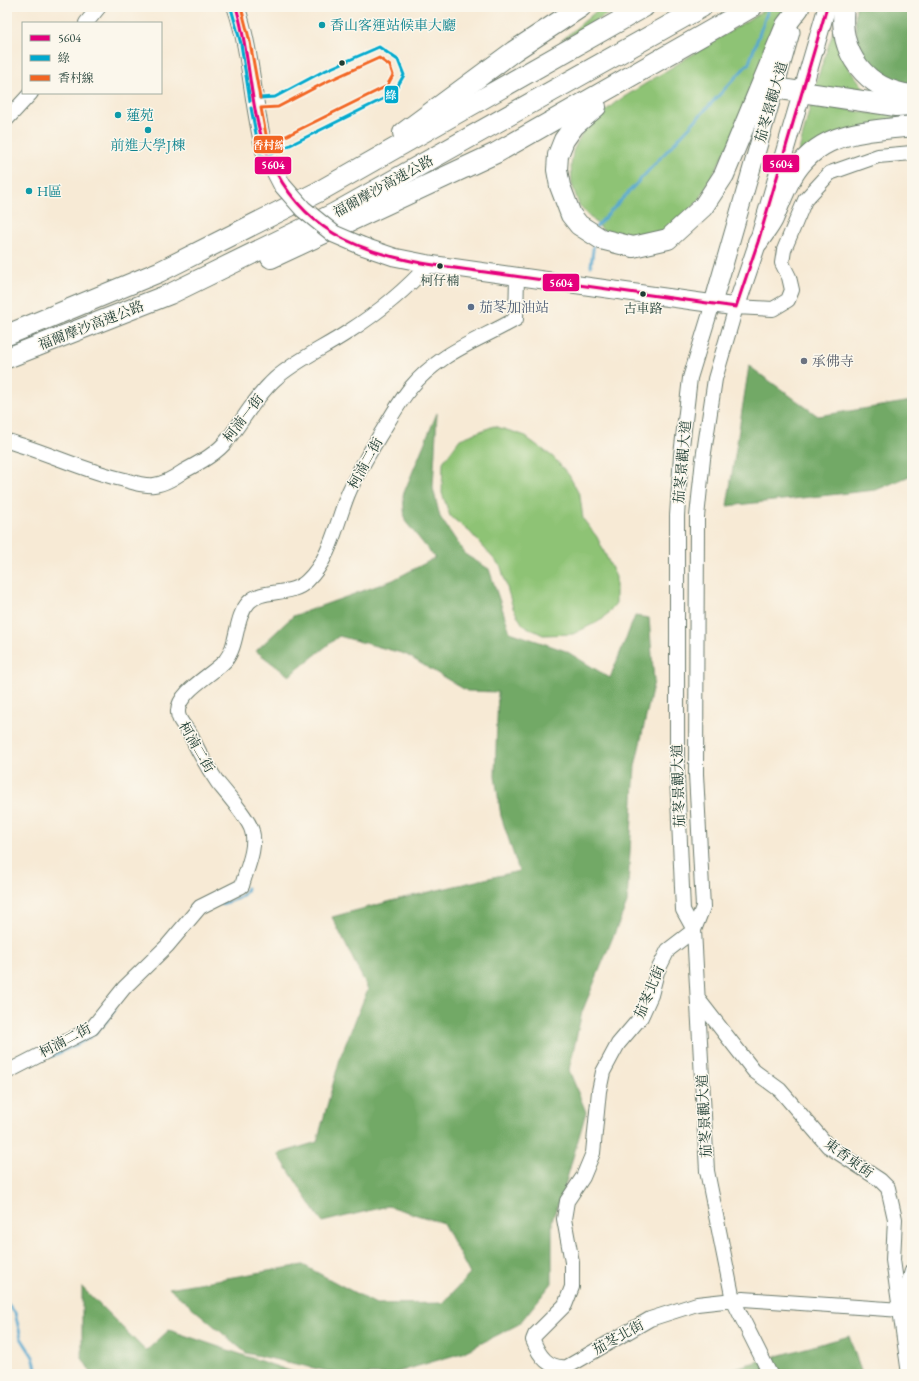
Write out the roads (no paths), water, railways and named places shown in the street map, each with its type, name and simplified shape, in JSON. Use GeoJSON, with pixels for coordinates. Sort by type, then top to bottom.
{"type":"FeatureCollection","features":[{"type":"Feature","properties":{"kind":"highway"},"geometry":{"type":"LineString","coordinates":[[362,168],[417,122],[514,51],[580,7]]}},
{"type":"Feature","properties":{"kind":"highway","name":"福爾摩沙高速公路"},"geometry":{"type":"LineString","coordinates":[[7,335],[159,272],[362,168],[644,7]]}},
{"type":"Feature","properties":{"kind":"highway","name":"福爾摩沙高速公路"},"geometry":{"type":"LineString","coordinates":[[7,358],[80,331],[170,294],[335,213],[702,7]]}},
{"type":"Feature","properties":{"kind":"highway"},"geometry":{"type":"LineString","coordinates":[[80,331],[220,280],[302,245],[496,153],[637,74],[752,7]]}},
{"type":"Feature","properties":{"kind":"highway"},"geometry":{"type":"LineString","coordinates":[[844,7],[843,16],[845,38],[859,68],[885,89],[896,93],[912,95]]}},
{"type":"Feature","properties":{"kind":"highway"},"geometry":{"type":"LineString","coordinates":[[637,74],[574,126],[564,140],[558,155],[557,170],[562,196],[571,215],[579,225],[596,235],[633,247],[668,239],[703,207],[724,175],[786,25],[799,8]]}},
{"type":"Feature","properties":{"kind":"highway"},"geometry":{"type":"LineString","coordinates":[[774,88],[896,106],[912,105]]}},
{"type":"Feature","properties":{"kind":"highway"},"geometry":{"type":"LineString","coordinates":[[758,242],[772,219],[792,176],[801,163],[812,152],[824,144],[858,132],[912,126]]}},
{"type":"Feature","properties":{"kind":"main road"},"geometry":{"type":"LineString","coordinates":[[236,7],[243,27],[258,124],[266,152],[282,185],[303,210],[334,234],[394,257],[429,264],[736,307]]}},
{"type":"Feature","properties":{"kind":"main road","name":"茄苳景觀大道"},"geometry":{"type":"LineString","coordinates":[[736,307],[758,242],[827,7]]}},
{"type":"Feature","properties":{"kind":"main road","name":"茄苳景觀大道"},"geometry":{"type":"LineString","coordinates":[[713,303],[774,88],[799,8]]}},
{"type":"Feature","properties":{"kind":"street"},"geometry":{"type":"LineString","coordinates":[[87,22],[99,7]]}},
{"type":"Feature","properties":{"kind":"street"},"geometry":{"type":"LineString","coordinates":[[7,119],[30,94]]}},
{"type":"Feature","properties":{"kind":"street"},"geometry":{"type":"LineString","coordinates":[[736,307],[773,309],[788,300],[792,290],[789,277],[782,263],[784,250],[804,200],[830,173],[878,156],[912,153]]}},
{"type":"Feature","properties":{"kind":"street","name":"柯湳一街"},"geometry":{"type":"LineString","coordinates":[[7,441],[33,448],[55,458],[144,486],[162,484],[203,461],[228,440],[256,400],[274,380],[293,365],[348,332],[387,304],[410,286],[429,264]]}},
{"type":"Feature","properties":{"kind":"street","name":"柯湳二街"},"geometry":{"type":"LineString","coordinates":[[7,1072],[92,1028],[124,988],[167,946],[200,907],[242,886],[252,848],[252,831],[198,751],[187,729],[180,720],[178,711],[180,706],[186,695],[197,682],[213,673],[226,659],[232,648],[241,615],[250,601],[261,595],[297,589],[319,568],[330,547],[347,496],[357,473],[402,397],[419,377],[443,358],[475,339],[516,319],[518,276]]}},
{"type":"Feature","properties":{"kind":"street","name":"茄苳景觀大道"},"geometry":{"type":"LineString","coordinates":[[694,930],[682,910],[676,776],[677,516],[680,455],[690,378],[713,303]]}},
{"type":"Feature","properties":{"kind":"street","name":"茄苳景觀大道"},"geometry":{"type":"LineString","coordinates":[[736,307],[715,379],[703,459],[697,517],[696,774],[703,907],[694,930],[707,1171],[733,1300],[770,1374]]}},
{"type":"Feature","properties":{"kind":"street","name":"茄苳北街"},"geometry":{"type":"LineString","coordinates":[[694,930],[668,950],[657,972],[651,995],[641,1017],[618,1044],[603,1072],[599,1091],[592,1153],[583,1177],[567,1201],[564,1219],[572,1262],[572,1287],[565,1305],[535,1335],[533,1341],[539,1354],[549,1364],[560,1368],[567,1367],[650,1319],[697,1304],[743,1299],[901,1310]]}},
{"type":"Feature","properties":{"kind":"street","name":"東香東街"},"geometry":{"type":"LineString","coordinates":[[698,999],[754,1071],[780,1090],[828,1146],[880,1180],[888,1188],[895,1220],[893,1260],[901,1310]]}},
{"type":"Feature","properties":{"kind":"street"},"geometry":{"type":"LineString","coordinates":[[909,1374],[901,1310],[912,1271]]}},
{"type":"Feature","properties":{"kind":"waterway"},"geometry":{"type":"LineString","coordinates":[[596,227],[749,63],[769,7]]}},
{"type":"Feature","properties":{"kind":"waterway"},"geometry":{"type":"LineString","coordinates":[[591,266],[594,242]]}},
{"type":"Feature","properties":{"kind":"waterway"},"geometry":{"type":"LineString","coordinates":[[221,904],[240,897],[247,888]]}},
{"type":"Feature","properties":{"kind":"waterway"},"geometry":{"type":"LineString","coordinates":[[52,1056],[80,1043],[95,1033],[115,1009]]}},
{"type":"Feature","properties":{"kind":"waterway"},"geometry":{"type":"LineString","coordinates":[[7,1303],[15,1313],[21,1338],[33,1357],[38,1374]]}},
{"type":"Feature","properties":{"kind":"place","name":"香山客運站候車大廳"},"geometry":{"type":"Point","coordinates":[322,25]}},
{"type":"Feature","properties":{"kind":"place","name":"蓮苑"},"geometry":{"type":"Point","coordinates":[118,115]}},
{"type":"Feature","properties":{"kind":"place","name":"前進大學J棟"},"geometry":{"type":"Point","coordinates":[148,130]}},
{"type":"Feature","properties":{"kind":"place","name":"H區"},"geometry":{"type":"Point","coordinates":[29,191]}},
{"type":"Feature","properties":{"kind":"place","name":"柯仔楠"},"geometry":{"type":"Point","coordinates":[440,266]}},
{"type":"Feature","properties":{"kind":"place","name":"古車路"},"geometry":{"type":"Point","coordinates":[643,294]}},
{"type":"Feature","properties":{"kind":"place","name":"茄苳加油站"},"geometry":{"type":"Point","coordinates":[471,307]}},
{"type":"Feature","properties":{"kind":"place","name":"承佛寺"},"geometry":{"type":"Point","coordinates":[804,361]}}]}
